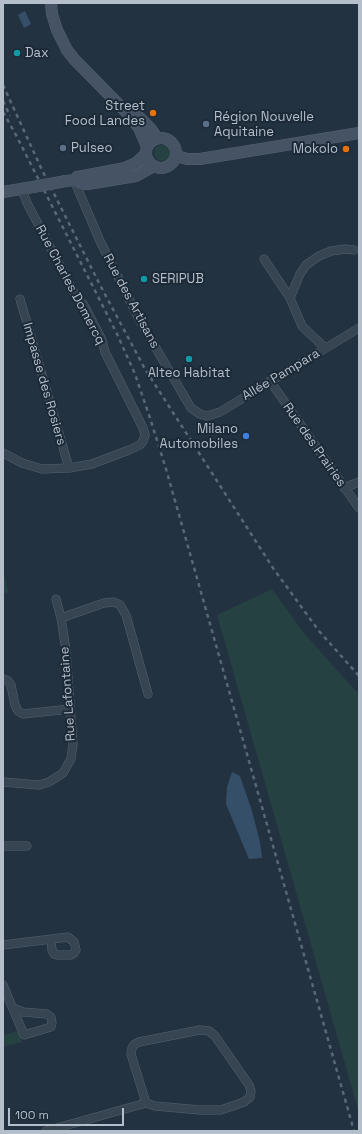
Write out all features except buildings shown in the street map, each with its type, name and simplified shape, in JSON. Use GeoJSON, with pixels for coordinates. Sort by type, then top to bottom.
{"type":"FeatureCollection","features":[{"type":"Feature","properties":{"kind":"main road"},"geometry":{"type":"LineString","coordinates":[[3,192],[74,180],[77,177],[125,168],[136,163],[147,151],[151,141],[157,138],[164,138],[173,142],[176,146],[177,156],[172,164],[163,168],[154,166],[147,159],[147,151],[139,128],[129,115],[67,50],[57,30],[52,14],[51,3]]}},
{"type":"Feature","properties":{"kind":"main road"},"geometry":{"type":"LineString","coordinates":[[58,3],[63,28],[75,52],[151,129],[157,138]]}},
{"type":"Feature","properties":{"kind":"main road"},"geometry":{"type":"LineString","coordinates":[[177,156],[187,159],[200,159],[359,133]]}},
{"type":"Feature","properties":{"kind":"main road"},"geometry":{"type":"LineString","coordinates":[[74,180],[81,184],[88,184],[136,176],[154,166]]}},
{"type":"Feature","properties":{"kind":"street","name":"Rue des Artisans"},"geometry":{"type":"LineString","coordinates":[[74,180],[100,242],[140,321],[191,408],[200,414]]}},
{"type":"Feature","properties":{"kind":"street","name":"Rue Charles Domercq"},"geometry":{"type":"LineString","coordinates":[[27,188],[27,203],[78,300],[84,305],[102,340],[105,352],[143,428],[145,435],[140,445],[108,459],[92,464],[69,468]]}},
{"type":"Feature","properties":{"kind":"street"},"geometry":{"type":"LineString","coordinates":[[290,298],[300,274],[306,265],[319,256],[332,250],[354,250]]}},
{"type":"Feature","properties":{"kind":"street"},"geometry":{"type":"LineString","coordinates":[[264,259],[290,298],[302,326],[325,348]]}},
{"type":"Feature","properties":{"kind":"street","name":"Impasse des Rosiers"},"geometry":{"type":"LineString","coordinates":[[20,299],[69,468]]}},
{"type":"Feature","properties":{"kind":"street","name":"Allée Pampara"},"geometry":{"type":"LineString","coordinates":[[200,414],[207,416],[220,412],[359,328]]}},
{"type":"Feature","properties":{"kind":"street","name":"Rue des Prairies"},"geometry":{"type":"LineString","coordinates":[[270,381],[359,508]]}},
{"type":"Feature","properties":{"kind":"street"},"geometry":{"type":"LineString","coordinates":[[3,453],[22,463],[42,469],[69,468]]}},
{"type":"Feature","properties":{"kind":"street"},"geometry":{"type":"LineString","coordinates":[[344,488],[359,482]]}},
{"type":"Feature","properties":{"kind":"street","name":"Rue Lafontaine"},"geometry":{"type":"LineString","coordinates":[[3,782],[39,785],[50,782],[62,773],[71,759],[73,744],[66,650],[61,618],[56,599]]}},
{"type":"Feature","properties":{"kind":"street"},"geometry":{"type":"LineString","coordinates":[[61,618],[104,603],[114,602],[120,605],[126,615],[148,694]]}},
{"type":"Feature","properties":{"kind":"street"},"geometry":{"type":"LineString","coordinates":[[4,680],[8,681],[11,685],[15,705],[18,711],[23,714],[70,709]]}},
{"type":"Feature","properties":{"kind":"street"},"geometry":{"type":"LineString","coordinates":[[3,846],[27,846]]}},
{"type":"Feature","properties":{"kind":"street"},"geometry":{"type":"LineString","coordinates":[[3,946],[51,940]]}},
{"type":"Feature","properties":{"kind":"street"},"geometry":{"type":"LineString","coordinates":[[3,984],[24,1035],[51,1027],[51,1017],[47,1014],[23,1012],[14,1008]]}},
{"type":"Feature","properties":{"kind":"street"},"geometry":{"type":"LineString","coordinates":[[46,1131],[146,1103],[155,1106],[215,1111],[221,1110],[244,1102],[250,1097],[252,1091],[215,1036],[209,1031],[200,1030],[139,1042],[132,1048],[131,1054],[146,1103]]}},
{"type":"Feature","properties":{"kind":"green space"},"geometry":{"type":"Polygon","coordinates":[[[159,145],[165,145],[170,150],[168,159],[165,161],[159,161],[154,156],[154,150],[159,145]]]}},
{"type":"Feature","properties":{"kind":"green space"},"geometry":{"type":"Polygon","coordinates":[[[3,569],[8,592],[3,594],[3,569]]]}},
{"type":"Feature","properties":{"kind":"green space"},"geometry":{"type":"Polygon","coordinates":[[[272,589],[304,633],[359,694],[359,1113],[217,615],[272,589]]]}},
{"type":"Feature","properties":{"kind":"green space"},"geometry":{"type":"Polygon","coordinates":[[[18,1031],[22,1042],[3,1047],[3,1035],[18,1031]]]}},
{"type":"Feature","properties":{"kind":"water"},"geometry":{"type":"Polygon","coordinates":[[[25,11],[31,24],[24,28],[18,15],[25,11]]]}},
{"type":"Feature","properties":{"kind":"water"},"geometry":{"type":"Polygon","coordinates":[[[232,772],[240,776],[252,811],[260,842],[262,858],[249,859],[226,804],[227,787],[232,772]]]}},
{"type":"Feature","properties":{"kind":"railway"},"geometry":{"type":"LineString","coordinates":[[3,85],[42,170],[100,285],[145,369],[273,568],[319,631],[359,676]]}},
{"type":"Feature","properties":{"kind":"railway"},"geometry":{"type":"LineString","coordinates":[[3,101],[10,116]]}},
{"type":"Feature","properties":{"kind":"railway"},"geometry":{"type":"LineString","coordinates":[[3,112],[117,334],[135,374],[166,469],[354,1131]]}},
{"type":"Feature","properties":{"kind":"place","name":"Dax"},"geometry":{"type":"Point","coordinates":[17,53]}},
{"type":"Feature","properties":{"kind":"place","name":"Street Food Landes"},"geometry":{"type":"Point","coordinates":[153,113]}},
{"type":"Feature","properties":{"kind":"place","name":"Région Nouvelle Aquitaine"},"geometry":{"type":"Point","coordinates":[206,124]}},
{"type":"Feature","properties":{"kind":"place","name":"Pulseo"},"geometry":{"type":"Point","coordinates":[63,148]}},
{"type":"Feature","properties":{"kind":"place","name":"Mokolo"},"geometry":{"type":"Point","coordinates":[346,149]}},
{"type":"Feature","properties":{"kind":"place","name":"SERIPUB"},"geometry":{"type":"Point","coordinates":[144,279]}},
{"type":"Feature","properties":{"kind":"place","name":"Alteo Habitat"},"geometry":{"type":"Point","coordinates":[189,359]}},
{"type":"Feature","properties":{"kind":"place","name":"Milano Automobiles"},"geometry":{"type":"Point","coordinates":[246,436]}}]}
